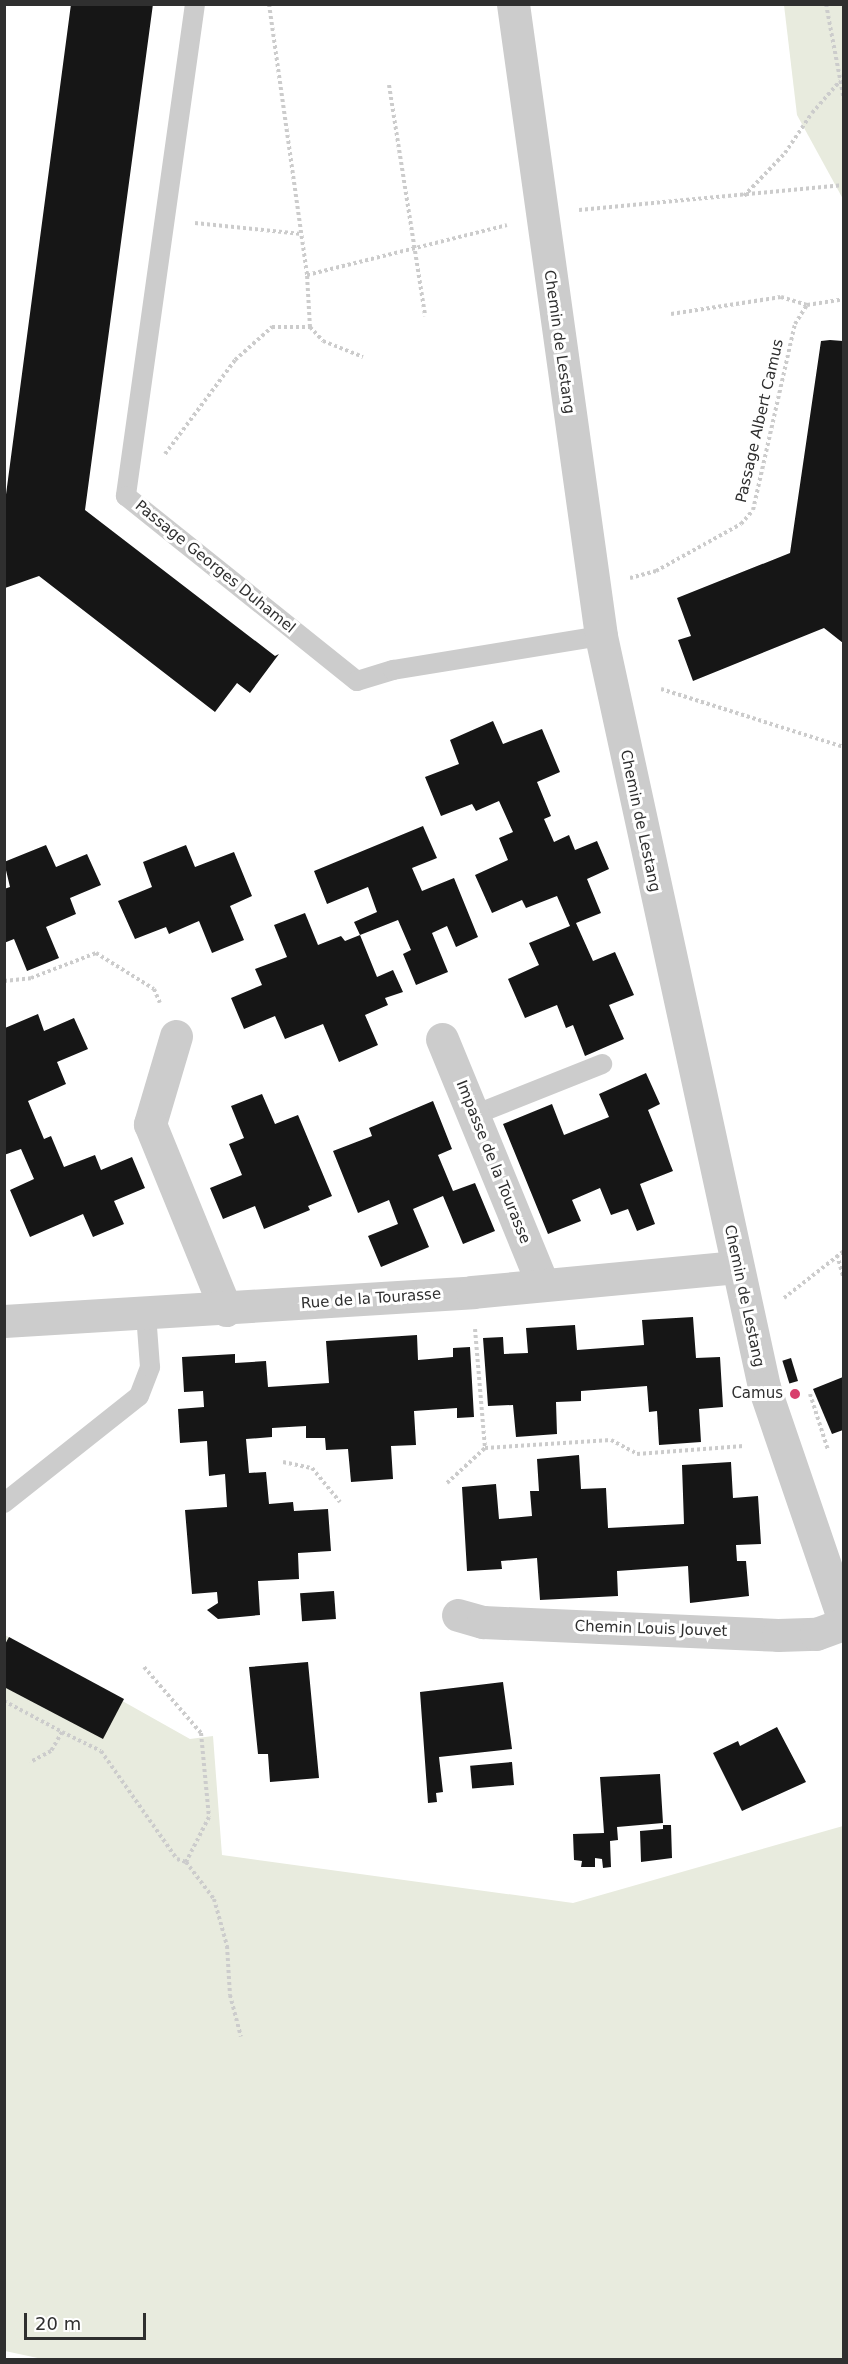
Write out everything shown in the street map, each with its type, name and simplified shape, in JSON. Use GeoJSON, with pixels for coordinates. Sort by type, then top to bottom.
{"type":"FeatureCollection","features":[{"type":"Feature","properties":{"kind":"street","name":"Chemin de Lestang"},"geometry":{"type":"LineString","coordinates":[[513,4],[601,636],[737,1267],[780,1443],[839,1588],[843,1623]]}},
{"type":"Feature","properties":{"kind":"street"},"geometry":{"type":"LineString","coordinates":[[176,1036],[150,1124],[226,1310]]}},
{"type":"Feature","properties":{"kind":"street","name":"Impasse de la Tourasse"},"geometry":{"type":"LineString","coordinates":[[442,1039],[543,1285]]}},
{"type":"Feature","properties":{"kind":"street","name":"Rue de la Tourasse"},"geometry":{"type":"LineString","coordinates":[[4,1321],[226,1310],[472,1292],[737,1267]]}},
{"type":"Feature","properties":{"kind":"street","name":"Chemin Louis Jouvet"},"geometry":{"type":"LineString","coordinates":[[459,1615],[483,1622],[778,1635],[816,1634],[843,1623]]}},
{"type":"Feature","properties":{"kind":"lane","name":"Passage Georges Duhamel"},"geometry":{"type":"LineString","coordinates":[[195,4],[126,496],[357,681],[393,670],[601,636]]}},
{"type":"Feature","properties":{"kind":"lane"},"geometry":{"type":"LineString","coordinates":[[474,1116],[602,1064]]}},
{"type":"Feature","properties":{"kind":"lane"},"geometry":{"type":"LineString","coordinates":[[4,1503],[139,1396],[150,1368],[146,1314]]}},
{"type":"Feature","properties":{"kind":"path"},"geometry":{"type":"LineString","coordinates":[[268,4],[307,275],[310,327],[323,341],[363,357]]}},
{"type":"Feature","properties":{"kind":"path"},"geometry":{"type":"LineString","coordinates":[[825,4],[843,100]]}},
{"type":"Feature","properties":{"kind":"path"},"geometry":{"type":"LineString","coordinates":[[743,196],[785,153],[812,113],[840,81]]}},
{"type":"Feature","properties":{"kind":"path"},"geometry":{"type":"LineString","coordinates":[[389,86],[416,246],[425,316]]}},
{"type":"Feature","properties":{"kind":"path"},"geometry":{"type":"LineString","coordinates":[[307,275],[416,246],[591,208],[743,196],[843,185]]}},
{"type":"Feature","properties":{"kind":"path"},"geometry":{"type":"LineString","coordinates":[[164,220],[301,234]]}},
{"type":"Feature","properties":{"kind":"path"},"geometry":{"type":"LineString","coordinates":[[671,314],[781,297],[807,305],[843,298]]}},
{"type":"Feature","properties":{"kind":"path","name":"Passage Albert Camus"},"geometry":{"type":"LineString","coordinates":[[624,568],[626,580],[666,566],[741,524],[753,510],[795,324],[807,305]]}},
{"type":"Feature","properties":{"kind":"path"},"geometry":{"type":"LineString","coordinates":[[126,496],[172,446],[235,360],[272,327],[310,327]]}},
{"type":"Feature","properties":{"kind":"path"},"geometry":{"type":"LineString","coordinates":[[661,689],[843,747]]}},
{"type":"Feature","properties":{"kind":"path"},"geometry":{"type":"LineString","coordinates":[[4,981],[31,978],[96,953],[154,989],[176,1036]]}},
{"type":"Feature","properties":{"kind":"path"},"geometry":{"type":"LineString","coordinates":[[776,1292],[778,1302],[843,1251]]}},
{"type":"Feature","properties":{"kind":"path"},"geometry":{"type":"LineString","coordinates":[[837,1255],[843,1279]]}},
{"type":"Feature","properties":{"kind":"path"},"geometry":{"type":"LineString","coordinates":[[472,1292],[485,1448]]}},
{"type":"Feature","properties":{"kind":"path"},"geometry":{"type":"LineString","coordinates":[[447,1482],[485,1448],[610,1440],[637,1454],[780,1443]]}},
{"type":"Feature","properties":{"kind":"path"},"geometry":{"type":"LineString","coordinates":[[283,1462],[312,1467],[339,1502]]}},
{"type":"Feature","properties":{"kind":"path"},"geometry":{"type":"LineString","coordinates":[[144,1667],[201,1733],[209,1817],[186,1862]]}},
{"type":"Feature","properties":{"kind":"path"},"geometry":{"type":"LineString","coordinates":[[4,1701],[101,1751],[177,1858],[186,1862],[214,1899],[227,1946],[230,1995],[241,2037]]}},
{"type":"Feature","properties":{"kind":"path"},"geometry":{"type":"LineString","coordinates":[[30,1762],[51,1751],[62,1732]]}},
{"type":"Feature","properties":{"kind":"shaded area"},"geometry":{"type":"Polygon","coordinates":[[[784,5],[843,5],[843,199],[797,115],[784,5]]]}},
{"type":"Feature","properties":{"kind":"shaded area"},"geometry":{"type":"Polygon","coordinates":[[[5,1635],[190,1739],[213,1736],[222,1855],[573,1903],[843,1826],[843,2359],[47,2360],[5,2351],[5,1635]]]}},
{"type":"Feature","properties":{"kind":"building"},"geometry":{"type":"Polygon","coordinates":[[[71,4],[153,4],[85,510],[275,656],[279,654],[250,693],[237,683],[215,712],[39,576],[5,588],[5,502],[71,4]]]}},
{"type":"Feature","properties":{"kind":"building"},"geometry":{"type":"Polygon","coordinates":[[[821,341],[843,341],[843,643],[824,628],[693,681],[678,640],[691,636],[677,598],[790,553],[821,341]]]}},
{"type":"Feature","properties":{"kind":"building"},"geometry":{"type":"Polygon","coordinates":[[[493,721],[503,744],[542,729],[560,772],[537,782],[551,816],[544,819],[554,842],[569,835],[575,850],[597,841],[609,869],[587,879],[601,913],[576,923],[593,961],[615,952],[634,995],[609,1005],[624,1039],[585,1056],[573,1025],[566,1028],[557,1005],[525,1018],[508,979],[539,965],[529,943],[570,926],[557,896],[526,908],[522,900],[492,913],[475,875],[508,860],[499,838],[513,832],[499,801],[476,811],[472,804],[441,816],[425,777],[459,764],[450,740],[493,721]]]}},
{"type":"Feature","properties":{"kind":"building"},"geometry":{"type":"Polygon","coordinates":[[[423,826],[437,858],[412,868],[422,891],[454,878],[478,937],[456,947],[447,926],[432,933],[448,972],[416,985],[403,954],[411,950],[398,920],[360,935],[354,922],[377,912],[368,887],[327,904],[314,871],[423,826]]]}},
{"type":"Feature","properties":{"kind":"building"},"geometry":{"type":"Polygon","coordinates":[[[46,845],[56,867],[87,854],[101,885],[70,898],[76,914],[46,927],[59,958],[27,971],[14,939],[4,943],[4,889],[10,887],[4,862],[46,845]]]}},
{"type":"Feature","properties":{"kind":"building"},"geometry":{"type":"Polygon","coordinates":[[[186,845],[195,867],[234,852],[252,896],[230,906],[244,940],[212,953],[199,921],[169,934],[166,927],[135,939],[118,901],[152,887],[143,862],[186,845]]]}},
{"type":"Feature","properties":{"kind":"building"},"geometry":{"type":"Polygon","coordinates":[[[305,913],[318,945],[341,936],[345,941],[360,935],[377,977],[393,970],[403,992],[385,998],[388,1005],[365,1015],[378,1045],[339,1062],[323,1024],[285,1039],[275,1016],[244,1029],[231,998],[262,985],[255,969],[287,957],[274,925],[305,913]]]}},
{"type":"Feature","properties":{"kind":"building"},"geometry":{"type":"Polygon","coordinates":[[[38,1014],[44,1031],[74,1018],[88,1049],[57,1062],[66,1084],[28,1101],[44,1139],[51,1136],[64,1167],[95,1155],[101,1170],[132,1157],[145,1188],[114,1201],[124,1224],[93,1237],[83,1214],[30,1237],[10,1190],[34,1179],[21,1149],[4,1155],[5,1028],[38,1014]]]}},
{"type":"Feature","properties":{"kind":"building"},"geometry":{"type":"Polygon","coordinates":[[[646,1073],[660,1104],[648,1110],[673,1171],[640,1184],[655,1224],[637,1231],[628,1209],[611,1215],[600,1188],[572,1200],[581,1221],[548,1234],[503,1124],[552,1104],[564,1135],[609,1117],[599,1094],[646,1073]]]}},
{"type":"Feature","properties":{"kind":"building"},"geometry":{"type":"Polygon","coordinates":[[[262,1094],[275,1124],[298,1115],[332,1196],[308,1206],[310,1210],[264,1229],[255,1206],[223,1219],[210,1188],[242,1175],[229,1144],[244,1138],[231,1106],[262,1094]]]}},
{"type":"Feature","properties":{"kind":"building"},"geometry":{"type":"Polygon","coordinates":[[[433,1101],[452,1149],[438,1155],[453,1191],[475,1183],[495,1231],[463,1244],[443,1196],[413,1209],[429,1247],[381,1267],[368,1236],[398,1224],[389,1200],[358,1213],[333,1151],[372,1136],[369,1128],[433,1101]]]}},
{"type":"Feature","properties":{"kind":"building"},"geometry":{"type":"Polygon","coordinates":[[[693,1317],[696,1358],[720,1357],[723,1407],[699,1409],[701,1442],[659,1445],[657,1411],[649,1412],[647,1386],[581,1391],[581,1401],[556,1402],[557,1434],[516,1437],[513,1405],[488,1406],[483,1338],[503,1337],[504,1354],[528,1353],[526,1328],[575,1325],[577,1350],[644,1345],[642,1320],[693,1317]]]}},
{"type":"Feature","properties":{"kind":"building"},"geometry":{"type":"Polygon","coordinates":[[[417,1335],[418,1360],[453,1357],[453,1348],[470,1347],[474,1417],[457,1418],[457,1408],[414,1411],[416,1445],[391,1446],[393,1479],[351,1482],[348,1449],[326,1450],[325,1438],[306,1438],[306,1426],[272,1428],[272,1437],[246,1439],[249,1473],[266,1472],[269,1504],[293,1502],[294,1511],[328,1509],[331,1551],[298,1553],[299,1579],[258,1581],[260,1615],[218,1619],[207,1610],[218,1603],[217,1592],[192,1594],[185,1510],[227,1507],[225,1474],[209,1476],[207,1441],[180,1443],[178,1409],[204,1407],[203,1391],[184,1392],[182,1357],[235,1354],[235,1363],[266,1361],[268,1387],[329,1383],[326,1341],[417,1335]]]}},
{"type":"Feature","properties":{"kind":"building"},"geometry":{"type":"Polygon","coordinates":[[[791,1358],[798,1381],[789,1384],[782,1361],[791,1358]]]}},
{"type":"Feature","properties":{"kind":"building"},"geometry":{"type":"Polygon","coordinates":[[[843,1377],[843,1430],[832,1434],[813,1389],[843,1377]]]}},
{"type":"Feature","properties":{"kind":"building"},"geometry":{"type":"Polygon","coordinates":[[[579,1455],[581,1489],[606,1488],[608,1528],[684,1524],[682,1465],[731,1462],[733,1498],[758,1496],[761,1544],[736,1545],[737,1561],[746,1561],[749,1596],[690,1603],[688,1566],[617,1571],[618,1596],[540,1600],[537,1558],[501,1561],[502,1569],[467,1571],[462,1487],[496,1484],[499,1519],[532,1516],[530,1491],[539,1491],[537,1459],[579,1455]]]}},
{"type":"Feature","properties":{"kind":"building"},"geometry":{"type":"Polygon","coordinates":[[[334,1591],[336,1619],[302,1621],[300,1593],[334,1591]]]}},
{"type":"Feature","properties":{"kind":"building"},"geometry":{"type":"Polygon","coordinates":[[[9,1637],[124,1699],[103,1739],[4,1687],[4,1646],[9,1637]]]}},
{"type":"Feature","properties":{"kind":"building"},"geometry":{"type":"Polygon","coordinates":[[[308,1662],[319,1778],[270,1782],[268,1754],[258,1754],[249,1667],[308,1662]]]}},
{"type":"Feature","properties":{"kind":"building"},"geometry":{"type":"Polygon","coordinates":[[[503,1682],[512,1749],[439,1757],[443,1792],[436,1793],[437,1802],[428,1803],[420,1692],[503,1682]]]}},
{"type":"Feature","properties":{"kind":"building"},"geometry":{"type":"Polygon","coordinates":[[[777,1727],[806,1782],[742,1811],[713,1753],[738,1741],[740,1746],[777,1727]]]}},
{"type":"Feature","properties":{"kind":"building"},"geometry":{"type":"Polygon","coordinates":[[[512,1762],[514,1785],[472,1789],[470,1766],[512,1762]]]}},
{"type":"Feature","properties":{"kind":"building"},"geometry":{"type":"Polygon","coordinates":[[[660,1774],[663,1823],[617,1827],[618,1840],[610,1841],[611,1867],[603,1868],[602,1859],[595,1858],[595,1867],[581,1867],[582,1861],[574,1860],[573,1834],[604,1833],[600,1777],[660,1774]]]}},
{"type":"Feature","properties":{"kind":"building"},"geometry":{"type":"Polygon","coordinates":[[[663,1825],[671,1825],[672,1858],[641,1862],[640,1831],[663,1829],[663,1825]]]}},
{"type":"Feature","properties":{"kind":"place","name":"Camus"},"geometry":{"type":"Point","coordinates":[795,1394]}}]}
